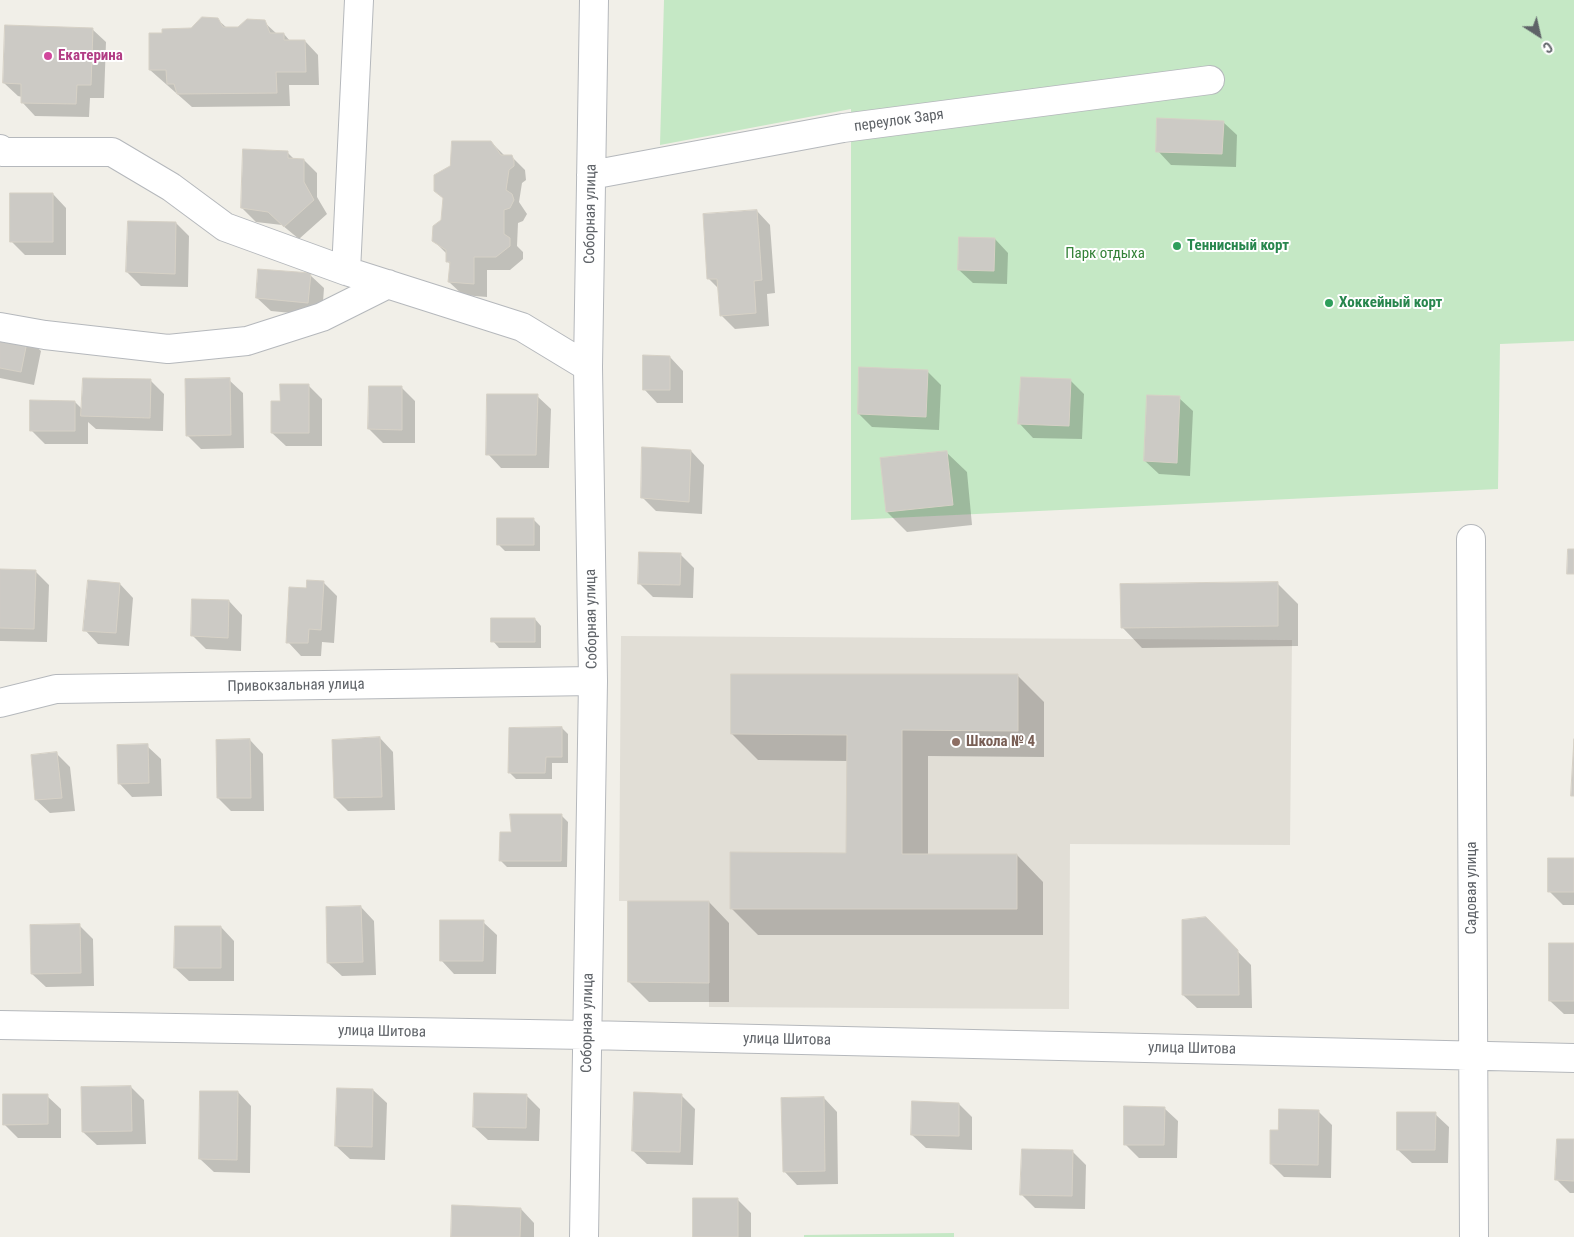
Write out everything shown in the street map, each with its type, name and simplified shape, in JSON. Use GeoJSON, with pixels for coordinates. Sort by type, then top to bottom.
{"type":"FeatureCollection","features":[{"type":"Feature","properties":{"kind":"street"},"geometry":{"type":"LineString","coordinates":[[346,271],[359,0]]}},
{"type":"Feature","properties":{"kind":"street","name":"Соборная улица"},"geometry":{"type":"LineString","coordinates":[[584,1237],[593,681],[588,367],[594,0]]}},
{"type":"Feature","properties":{"kind":"street","name":"переулок Заря"},"geometry":{"type":"LineString","coordinates":[[591,176],[843,128],[1210,80]]}},
{"type":"Feature","properties":{"kind":"street"},"geometry":{"type":"LineString","coordinates":[[0,149],[4,152],[112,152],[171,187],[225,227],[346,271],[522,326],[588,367]]}},
{"type":"Feature","properties":{"kind":"street"},"geometry":{"type":"LineString","coordinates":[[0,327],[45,335],[168,349],[247,340],[322,317],[388,284]]}},
{"type":"Feature","properties":{"kind":"street","name":"Садовая улица"},"geometry":{"type":"LineString","coordinates":[[1471,539],[1474,1237]]}},
{"type":"Feature","properties":{"kind":"street","name":"Привокзальная улица"},"geometry":{"type":"LineString","coordinates":[[0,703],[56,690],[593,681]]}},
{"type":"Feature","properties":{"kind":"street","name":"улица Шитова"},"geometry":{"type":"LineString","coordinates":[[0,1025],[587,1035],[1574,1058]]}},
{"type":"Feature","properties":{"kind":"shaded area","name":"Школа № 4"},"geometry":{"type":"Polygon","coordinates":[[[621,636],[1292,640],[1290,845],[1070,844],[1069,1009],[709,1007],[709,901],[619,901],[621,636]]]}},
{"type":"Feature","properties":{"kind":"green space","name":"Парк отдыха"},"geometry":{"type":"Polygon","coordinates":[[[664,0],[1574,0],[1574,341],[1500,344],[1498,489],[851,520],[851,109],[660,145],[664,0]]]}},
{"type":"Feature","properties":{"kind":"green space"},"geometry":{"type":"Polygon","coordinates":[[[954,1233],[954,1237],[804,1237],[804,1235],[954,1233]]]}},
{"type":"Feature","properties":{"kind":"building"},"geometry":{"type":"Polygon","coordinates":[[[202,17],[218,18],[223,27],[238,27],[247,19],[265,20],[270,33],[284,33],[284,40],[305,40],[306,72],[276,72],[277,93],[177,94],[174,84],[167,84],[166,70],[149,70],[149,33],[162,33],[162,29],[191,28],[202,17]]]}},
{"type":"Feature","properties":{"kind":"building","name":"Екатерина"},"geometry":{"type":"Polygon","coordinates":[[[5,25],[93,28],[91,85],[77,85],[76,104],[21,103],[21,84],[3,83],[5,25]]]}},
{"type":"Feature","properties":{"kind":"building"},"geometry":{"type":"Polygon","coordinates":[[[1157,118],[1224,121],[1222,154],[1156,152],[1157,118]]]}},
{"type":"Feature","properties":{"kind":"building"},"geometry":{"type":"Polygon","coordinates":[[[452,141],[491,141],[501,155],[512,155],[514,161],[514,166],[509,170],[506,190],[512,194],[514,200],[510,208],[504,210],[504,234],[510,238],[510,246],[496,257],[474,257],[474,284],[448,282],[450,262],[446,262],[446,250],[432,241],[433,226],[441,220],[443,198],[434,191],[434,175],[450,166],[452,141]]]}},
{"type":"Feature","properties":{"kind":"building"},"geometry":{"type":"Polygon","coordinates":[[[243,149],[288,151],[288,158],[304,159],[304,182],[314,200],[284,227],[268,212],[241,208],[243,149]]]}},
{"type":"Feature","properties":{"kind":"building"},"geometry":{"type":"Polygon","coordinates":[[[10,193],[53,193],[53,242],[10,242],[10,193]]]}},
{"type":"Feature","properties":{"kind":"building"},"geometry":{"type":"Polygon","coordinates":[[[757,210],[762,280],[754,281],[756,313],[720,316],[717,279],[707,279],[703,214],[757,210]]]}},
{"type":"Feature","properties":{"kind":"building"},"geometry":{"type":"Polygon","coordinates":[[[128,221],[176,222],[175,274],[126,272],[128,221]]]}},
{"type":"Feature","properties":{"kind":"building"},"geometry":{"type":"Polygon","coordinates":[[[959,237],[995,238],[994,271],[958,270],[959,237]]]}},
{"type":"Feature","properties":{"kind":"building"},"geometry":{"type":"Polygon","coordinates":[[[258,269],[311,273],[308,303],[256,298],[258,269]]]}},
{"type":"Feature","properties":{"kind":"building"},"geometry":{"type":"Polygon","coordinates":[[[0,331],[28,337],[21,372],[0,368],[0,331]]]}},
{"type":"Feature","properties":{"kind":"building"},"geometry":{"type":"Polygon","coordinates":[[[643,355],[670,356],[670,390],[643,390],[643,355]]]}},
{"type":"Feature","properties":{"kind":"building"},"geometry":{"type":"Polygon","coordinates":[[[859,367],[928,370],[926,417],[858,414],[859,367]]]}},
{"type":"Feature","properties":{"kind":"building"},"geometry":{"type":"Polygon","coordinates":[[[1021,377],[1071,379],[1069,426],[1018,424],[1021,377]]]}},
{"type":"Feature","properties":{"kind":"building"},"geometry":{"type":"Polygon","coordinates":[[[83,378],[151,379],[150,418],[81,416],[83,378]]]}},
{"type":"Feature","properties":{"kind":"building"},"geometry":{"type":"Polygon","coordinates":[[[230,378],[231,435],[186,436],[185,379],[230,378]]]}},
{"type":"Feature","properties":{"kind":"building"},"geometry":{"type":"Polygon","coordinates":[[[280,384],[309,384],[309,433],[271,433],[271,401],[280,401],[280,384]]]}},
{"type":"Feature","properties":{"kind":"building"},"geometry":{"type":"Polygon","coordinates":[[[369,386],[402,386],[402,430],[368,429],[369,386]]]}},
{"type":"Feature","properties":{"kind":"building"},"geometry":{"type":"Polygon","coordinates":[[[487,394],[538,394],[536,455],[486,455],[487,394]]]}},
{"type":"Feature","properties":{"kind":"building"},"geometry":{"type":"Polygon","coordinates":[[[1147,395],[1180,396],[1177,463],[1144,461],[1147,395]]]}},
{"type":"Feature","properties":{"kind":"building"},"geometry":{"type":"Polygon","coordinates":[[[30,400],[75,401],[75,431],[30,431],[30,400]]]}},
{"type":"Feature","properties":{"kind":"building"},"geometry":{"type":"Polygon","coordinates":[[[642,447],[691,450],[689,502],[641,498],[642,447]]]}},
{"type":"Feature","properties":{"kind":"building"},"geometry":{"type":"Polygon","coordinates":[[[947,451],[953,505],[886,512],[880,458],[947,451]]]}},
{"type":"Feature","properties":{"kind":"building"},"geometry":{"type":"Polygon","coordinates":[[[497,518],[534,518],[534,545],[497,545],[497,518]]]}},
{"type":"Feature","properties":{"kind":"building"},"geometry":{"type":"Polygon","coordinates":[[[1568,549],[1574,549],[1574,574],[1567,574],[1568,549]]]}},
{"type":"Feature","properties":{"kind":"building"},"geometry":{"type":"Polygon","coordinates":[[[639,552],[681,553],[680,585],[638,584],[639,552]]]}},
{"type":"Feature","properties":{"kind":"building"},"geometry":{"type":"Polygon","coordinates":[[[0,569],[36,570],[34,629],[0,628],[0,569]]]}},
{"type":"Feature","properties":{"kind":"building"},"geometry":{"type":"Polygon","coordinates":[[[88,580],[120,583],[116,633],[83,631],[88,580]]]}},
{"type":"Feature","properties":{"kind":"building"},"geometry":{"type":"Polygon","coordinates":[[[307,580],[324,581],[321,630],[309,629],[308,643],[286,643],[289,587],[306,588],[307,580]]]}},
{"type":"Feature","properties":{"kind":"building"},"geometry":{"type":"Polygon","coordinates":[[[1278,582],[1278,626],[1121,628],[1120,584],[1278,582]]]}},
{"type":"Feature","properties":{"kind":"building"},"geometry":{"type":"Polygon","coordinates":[[[192,599],[229,600],[228,638],[191,636],[192,599]]]}},
{"type":"Feature","properties":{"kind":"building"},"geometry":{"type":"Polygon","coordinates":[[[491,618],[535,618],[535,642],[491,642],[491,618]]]}},
{"type":"Feature","properties":{"kind":"building"},"geometry":{"type":"Polygon","coordinates":[[[731,674],[1018,674],[1018,731],[902,730],[902,854],[1017,854],[1017,909],[730,909],[730,852],[846,853],[847,735],[731,734],[731,674]]]}},
{"type":"Feature","properties":{"kind":"building"},"geometry":{"type":"Polygon","coordinates":[[[562,727],[562,757],[546,757],[545,773],[508,773],[509,728],[562,727]]]}},
{"type":"Feature","properties":{"kind":"building"},"geometry":{"type":"Polygon","coordinates":[[[380,737],[382,797],[334,798],[332,740],[380,737]]]}},
{"type":"Feature","properties":{"kind":"building"},"geometry":{"type":"Polygon","coordinates":[[[250,739],[251,798],[217,798],[216,740],[250,739]]]}},
{"type":"Feature","properties":{"kind":"building"},"geometry":{"type":"Polygon","coordinates":[[[1574,739],[1574,796],[1571,796],[1574,739]]]}},
{"type":"Feature","properties":{"kind":"building"},"geometry":{"type":"Polygon","coordinates":[[[148,744],[149,783],[118,784],[117,745],[148,744]]]}},
{"type":"Feature","properties":{"kind":"building"},"geometry":{"type":"Polygon","coordinates":[[[57,752],[62,798],[35,800],[31,755],[57,752]]]}},
{"type":"Feature","properties":{"kind":"building"},"geometry":{"type":"Polygon","coordinates":[[[510,814],[562,814],[561,861],[499,861],[500,832],[511,832],[510,814]]]}},
{"type":"Feature","properties":{"kind":"building"},"geometry":{"type":"Polygon","coordinates":[[[1548,858],[1574,858],[1574,892],[1548,892],[1548,858]]]}},
{"type":"Feature","properties":{"kind":"building"},"geometry":{"type":"Polygon","coordinates":[[[628,901],[709,901],[709,983],[628,982],[628,901]]]}},
{"type":"Feature","properties":{"kind":"building"},"geometry":{"type":"Polygon","coordinates":[[[361,906],[363,962],[327,963],[326,907],[361,906]]]}},
{"type":"Feature","properties":{"kind":"building"},"geometry":{"type":"Polygon","coordinates":[[[1206,917],[1238,950],[1239,995],[1182,995],[1182,920],[1206,917]]]}},
{"type":"Feature","properties":{"kind":"building"},"geometry":{"type":"Polygon","coordinates":[[[440,920],[484,920],[483,961],[440,961],[440,920]]]}},
{"type":"Feature","properties":{"kind":"building"},"geometry":{"type":"Polygon","coordinates":[[[80,924],[81,973],[31,974],[30,925],[80,924]]]}},
{"type":"Feature","properties":{"kind":"building"},"geometry":{"type":"Polygon","coordinates":[[[175,926],[221,926],[221,968],[174,968],[175,926]]]}},
{"type":"Feature","properties":{"kind":"building"},"geometry":{"type":"Polygon","coordinates":[[[1549,943],[1574,943],[1574,1001],[1549,1001],[1549,943]]]}},
{"type":"Feature","properties":{"kind":"building"},"geometry":{"type":"Polygon","coordinates":[[[131,1086],[132,1131],[82,1132],[81,1087],[131,1086]]]}},
{"type":"Feature","properties":{"kind":"building"},"geometry":{"type":"Polygon","coordinates":[[[337,1088],[373,1089],[372,1147],[335,1146],[337,1088]]]}},
{"type":"Feature","properties":{"kind":"building"},"geometry":{"type":"Polygon","coordinates":[[[200,1091],[238,1091],[237,1160],[199,1159],[200,1091]]]}},
{"type":"Feature","properties":{"kind":"building"},"geometry":{"type":"Polygon","coordinates":[[[634,1092],[682,1094],[680,1152],[632,1151],[634,1092]]]}},
{"type":"Feature","properties":{"kind":"building"},"geometry":{"type":"Polygon","coordinates":[[[474,1093],[527,1094],[526,1128],[473,1127],[474,1093]]]}},
{"type":"Feature","properties":{"kind":"building"},"geometry":{"type":"Polygon","coordinates":[[[3,1094],[48,1094],[48,1124],[3,1125],[3,1094]]]}},
{"type":"Feature","properties":{"kind":"building"},"geometry":{"type":"Polygon","coordinates":[[[824,1097],[825,1171],[783,1172],[781,1098],[824,1097]]]}},
{"type":"Feature","properties":{"kind":"building"},"geometry":{"type":"Polygon","coordinates":[[[912,1101],[959,1103],[959,1136],[911,1135],[912,1101]]]}},
{"type":"Feature","properties":{"kind":"building"},"geometry":{"type":"Polygon","coordinates":[[[1124,1106],[1165,1107],[1164,1145],[1124,1145],[1124,1106]]]}},
{"type":"Feature","properties":{"kind":"building"},"geometry":{"type":"Polygon","coordinates":[[[1279,1109],[1319,1110],[1318,1165],[1270,1164],[1270,1130],[1278,1130],[1279,1109]]]}},
{"type":"Feature","properties":{"kind":"building"},"geometry":{"type":"Polygon","coordinates":[[[1397,1112],[1436,1112],[1435,1150],[1397,1150],[1397,1112]]]}},
{"type":"Feature","properties":{"kind":"building"},"geometry":{"type":"Polygon","coordinates":[[[1557,1139],[1574,1139],[1574,1181],[1555,1180],[1557,1139]]]}},
{"type":"Feature","properties":{"kind":"building"},"geometry":{"type":"Polygon","coordinates":[[[1022,1149],[1073,1150],[1072,1196],[1020,1195],[1022,1149]]]}},
{"type":"Feature","properties":{"kind":"building"},"geometry":{"type":"Polygon","coordinates":[[[693,1198],[738,1198],[738,1237],[693,1237],[693,1198]]]}},
{"type":"Feature","properties":{"kind":"building"},"geometry":{"type":"Polygon","coordinates":[[[452,1205],[521,1208],[520,1237],[451,1237],[452,1205]]]}},
{"type":"Feature","properties":{"kind":"place","name":"Екатерина"},"geometry":{"type":"Point","coordinates":[48,56]}},
{"type":"Feature","properties":{"kind":"place","name":"Теннисный корт"},"geometry":{"type":"Point","coordinates":[1177,246]}},
{"type":"Feature","properties":{"kind":"place","name":"Хоккейный корт"},"geometry":{"type":"Point","coordinates":[1329,303]}},
{"type":"Feature","properties":{"kind":"place","name":"Школа № 4"},"geometry":{"type":"Point","coordinates":[956,742]}}]}
